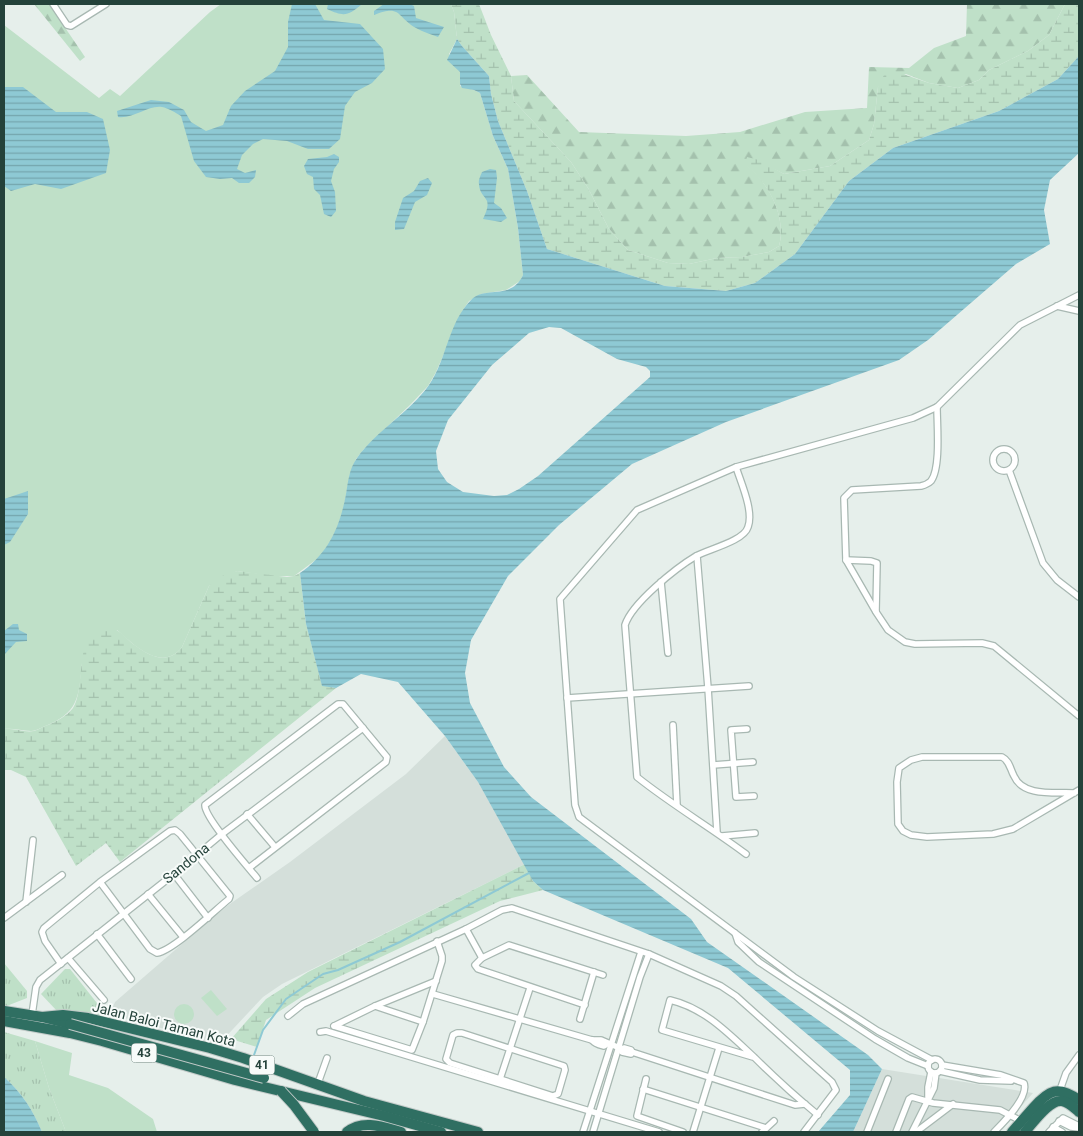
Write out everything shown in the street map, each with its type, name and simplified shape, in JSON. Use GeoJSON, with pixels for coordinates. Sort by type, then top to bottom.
{"type":"FeatureCollection","features":[{"type":"Feature","properties":{"kind":"highway","name":"43"},"geometry":{"type":"LineString","coordinates":[[4,1011],[70,1024],[264,1078],[276,1086],[294,1105],[314,1132]]}},
{"type":"Feature","properties":{"kind":"highway","name":"Jalan Baloi Taman Kota"},"geometry":{"type":"LineString","coordinates":[[37,1016],[63,1015],[88,1018],[243,1058],[317,1086],[364,1101],[478,1132]]}},
{"type":"Feature","properties":{"kind":"highway","name":"43"},"geometry":{"type":"LineString","coordinates":[[4,1021],[102,1041],[282,1092]]}},
{"type":"Feature","properties":{"kind":"highway"},"geometry":{"type":"LineString","coordinates":[[235,1080],[240,1078],[246,1071],[247,1066],[243,1058]]}},
{"type":"Feature","properties":{"kind":"highway","name":"41"},"geometry":{"type":"LineString","coordinates":[[282,1092],[384,1116],[441,1132]]}},
{"type":"Feature","properties":{"kind":"highway"},"geometry":{"type":"LineString","coordinates":[[1012,1132],[1047,1094],[1066,1096],[1079,1100]]}},
{"type":"Feature","properties":{"kind":"highway"},"geometry":{"type":"LineString","coordinates":[[1066,1096],[1079,1112]]}},
{"type":"Feature","properties":{"kind":"highway"},"geometry":{"type":"LineString","coordinates":[[1025,1132],[1051,1103],[1066,1096]]}},
{"type":"Feature","properties":{"kind":"highway"},"geometry":{"type":"LineString","coordinates":[[347,1132],[354,1127],[369,1124],[401,1132]]}},
{"type":"Feature","properties":{"kind":"street"},"geometry":{"type":"LineString","coordinates":[[53,4],[67,25],[71,26],[106,4]]}},
{"type":"Feature","properties":{"kind":"street"},"geometry":{"type":"LineString","coordinates":[[994,1132],[1010,1115],[1025,1092],[1025,1085],[1021,1081],[980,1080],[937,1070],[930,1063],[794,977],[579,817],[575,805],[560,599],[637,510],[736,467],[913,418],[937,407],[1020,325],[1079,295]]}},
{"type":"Feature","properties":{"kind":"street"},"geometry":{"type":"LineString","coordinates":[[1057,306],[1079,310]]}},
{"type":"Feature","properties":{"kind":"street"},"geometry":{"type":"LineString","coordinates":[[937,407],[937,469],[928,484],[852,490],[844,498],[846,560],[888,630],[905,642],[915,644],[982,643],[994,646],[1079,716]]}},
{"type":"Feature","properties":{"kind":"street"},"geometry":{"type":"LineString","coordinates":[[736,467],[750,514],[748,529],[742,536],[697,556],[661,582],[632,611],[625,625],[638,777],[655,791],[678,805],[746,854]]}},
{"type":"Feature","properties":{"kind":"street"},"geometry":{"type":"LineString","coordinates":[[1009,470],[1043,563],[1057,580],[1079,597]]}},
{"type":"Feature","properties":{"kind":"street"},"geometry":{"type":"LineString","coordinates":[[697,556],[719,834]]}},
{"type":"Feature","properties":{"kind":"street"},"geometry":{"type":"LineString","coordinates":[[846,560],[871,560],[877,563],[876,612]]}},
{"type":"Feature","properties":{"kind":"street"},"geometry":{"type":"LineString","coordinates":[[661,582],[668,654]]}},
{"type":"Feature","properties":{"kind":"street"},"geometry":{"type":"LineString","coordinates":[[567,698],[750,686]]}},
{"type":"Feature","properties":{"kind":"street"},"geometry":{"type":"LineString","coordinates":[[249,868],[386,762],[387,757],[343,704],[338,704],[205,806],[206,812],[222,834],[249,868],[257,878]]}},
{"type":"Feature","properties":{"kind":"street"},"geometry":{"type":"LineString","coordinates":[[673,724],[678,805]]}},
{"type":"Feature","properties":{"kind":"street","name":"Sandona"},"geometry":{"type":"LineString","coordinates":[[37,1016],[36,987],[40,980],[222,834],[363,728]]}},
{"type":"Feature","properties":{"kind":"street"},"geometry":{"type":"LineString","coordinates":[[747,729],[731,730],[736,797],[754,796]]}},
{"type":"Feature","properties":{"kind":"street"},"geometry":{"type":"LineString","coordinates":[[922,757],[1002,757],[1008,761],[1016,780],[1022,788],[1038,791],[1077,792],[1013,829],[993,834],[919,836],[903,831],[898,824],[897,782],[899,768],[911,760],[922,757]]}},
{"type":"Feature","properties":{"kind":"street"},"geometry":{"type":"LineString","coordinates":[[713,765],[753,762]]}},
{"type":"Feature","properties":{"kind":"street"},"geometry":{"type":"LineString","coordinates":[[248,814],[275,847]]}},
{"type":"Feature","properties":{"kind":"street"},"geometry":{"type":"LineString","coordinates":[[61,964],[45,942],[42,932],[44,928],[100,882],[172,830],[180,834],[230,896],[208,918],[160,954],[150,949],[100,882]]}},
{"type":"Feature","properties":{"kind":"street"},"geometry":{"type":"LineString","coordinates":[[719,834],[755,833]]}},
{"type":"Feature","properties":{"kind":"street"},"geometry":{"type":"LineString","coordinates":[[26,902],[33,840]]}},
{"type":"Feature","properties":{"kind":"street"},"geometry":{"type":"LineString","coordinates":[[174,874],[208,918]]}},
{"type":"Feature","properties":{"kind":"street"},"geometry":{"type":"LineString","coordinates":[[4,918],[62,875]]}},
{"type":"Feature","properties":{"kind":"street"},"geometry":{"type":"LineString","coordinates":[[148,894],[183,937]]}},
{"type":"Feature","properties":{"kind":"street"},"geometry":{"type":"LineString","coordinates":[[288,1016],[303,1004],[466,929],[502,910],[512,908],[649,954],[721,986],[736,996],[832,1082],[836,1090],[804,1132]]}},
{"type":"Feature","properties":{"kind":"street"},"geometry":{"type":"LineString","coordinates":[[466,929],[482,958]]}},
{"type":"Feature","properties":{"kind":"street"},"geometry":{"type":"LineString","coordinates":[[735,933],[738,942],[759,962],[875,1039],[908,1058],[930,1063],[939,1061],[937,1070],[928,1087],[928,1101],[912,1132]]}},
{"type":"Feature","properties":{"kind":"street"},"geometry":{"type":"LineString","coordinates":[[97,934],[131,979]]}},
{"type":"Feature","properties":{"kind":"street"},"geometry":{"type":"LineString","coordinates":[[436,980],[334,1026],[410,1051],[414,1048],[433,994],[442,956],[438,941]]}},
{"type":"Feature","properties":{"kind":"street"},"geometry":{"type":"LineString","coordinates":[[585,1005],[478,970],[475,965],[482,958],[509,945],[603,975]]}},
{"type":"Feature","properties":{"kind":"street"},"geometry":{"type":"LineString","coordinates":[[583,1132],[609,1045],[641,952]]}},
{"type":"Feature","properties":{"kind":"street"},"geometry":{"type":"LineString","coordinates":[[593,1132],[597,1114],[620,1049],[632,1002],[649,954]]}},
{"type":"Feature","properties":{"kind":"street"},"geometry":{"type":"LineString","coordinates":[[68,958],[104,1000]]}},
{"type":"Feature","properties":{"kind":"street"},"geometry":{"type":"LineString","coordinates":[[580,1018],[594,972]]}},
{"type":"Feature","properties":{"kind":"street"},"geometry":{"type":"LineString","coordinates":[[500,1079],[530,988]]}},
{"type":"Feature","properties":{"kind":"street"},"geometry":{"type":"LineString","coordinates":[[433,994],[592,1040],[601,1040],[620,1049],[622,1052],[631,1054],[632,1052],[795,1105],[805,1104]]}},
{"type":"Feature","properties":{"kind":"street"},"geometry":{"type":"LineString","coordinates":[[625,999],[632,1002]]}},
{"type":"Feature","properties":{"kind":"street"},"geometry":{"type":"LineString","coordinates":[[754,1057],[662,1030],[670,1000],[684,1003],[708,1017],[729,1034],[818,1115]]}},
{"type":"Feature","properties":{"kind":"street"},"geometry":{"type":"LineString","coordinates":[[375,1006],[423,1022]]}},
{"type":"Feature","properties":{"kind":"street"},"geometry":{"type":"LineString","coordinates":[[320,1032],[326,1031],[660,1132]]}},
{"type":"Feature","properties":{"kind":"street"},"geometry":{"type":"LineString","coordinates":[[462,1033],[510,1049],[564,1066],[565,1070],[558,1094],[552,1096],[450,1063],[447,1054],[453,1035],[462,1033]]}},
{"type":"Feature","properties":{"kind":"street"},"geometry":{"type":"LineString","coordinates":[[693,1132],[719,1048]]}},
{"type":"Feature","properties":{"kind":"street"},"geometry":{"type":"LineString","coordinates":[[1066,1096],[1066,1074],[1079,1055]]}},
{"type":"Feature","properties":{"kind":"street"},"geometry":{"type":"LineString","coordinates":[[317,1086],[326,1058]]}},
{"type":"Feature","properties":{"kind":"street"},"geometry":{"type":"LineString","coordinates":[[646,1079],[636,1115],[638,1118],[683,1132]]}},
{"type":"Feature","properties":{"kind":"street"},"geometry":{"type":"LineString","coordinates":[[867,1132],[888,1079]]}},
{"type":"Feature","properties":{"kind":"street"},"geometry":{"type":"LineString","coordinates":[[643,1089],[701,1107],[764,1130],[774,1121]]}},
{"type":"Feature","properties":{"kind":"street"},"geometry":{"type":"LineString","coordinates":[[896,1132],[910,1098],[1000,1110],[1022,1122]]}},
{"type":"Feature","properties":{"kind":"street"},"geometry":{"type":"LineString","coordinates":[[916,1132],[953,1104]]}},
{"type":"Feature","properties":{"kind":"street"},"geometry":{"type":"LineString","coordinates":[[1051,1130],[1059,1121],[1065,1118],[1079,1127]]}},
{"type":"Feature","properties":{"kind":"street"},"geometry":{"type":"LineString","coordinates":[[1051,1130],[1062,1132]]}},
{"type":"Feature","properties":{"kind":"shaded area"},"geometry":{"type":"Polygon","coordinates":[[[445,736],[478,782],[525,864],[282,984],[263,997],[219,1044],[110,1014],[115,1002],[227,906],[290,862],[406,774],[445,736]]]}},
{"type":"Feature","properties":{"kind":"shaded area"},"geometry":{"type":"Polygon","coordinates":[[[882,1069],[1033,1093],[998,1132],[853,1132],[882,1069]]]}},
{"type":"Feature","properties":{"kind":"green space"},"geometry":{"type":"Polygon","coordinates":[[[34,4],[49,4],[85,57],[80,61],[34,4]]]}},
{"type":"Feature","properties":{"kind":"green space"},"geometry":{"type":"Polygon","coordinates":[[[221,4],[451,4],[454,12],[457,39],[449,54],[460,72],[460,86],[480,93],[493,136],[508,169],[518,228],[523,275],[520,281],[506,290],[481,294],[469,301],[428,386],[356,459],[350,474],[338,526],[321,556],[294,576],[271,576],[237,571],[209,586],[182,647],[174,654],[166,657],[148,654],[117,630],[82,663],[76,700],[73,707],[67,713],[60,719],[36,730],[4,729],[4,25],[99,98],[110,89],[120,96],[221,4]]]}},
{"type":"Feature","properties":{"kind":"green space"},"geometry":{"type":"Polygon","coordinates":[[[451,4],[479,4],[491,35],[511,76],[514,101],[571,162],[588,188],[609,229],[628,250],[668,263],[689,264],[717,258],[742,257],[769,252],[779,246],[780,224],[774,201],[762,181],[745,165],[747,157],[759,160],[784,174],[830,166],[869,140],[874,124],[878,87],[884,75],[897,72],[929,83],[958,88],[979,80],[989,70],[1028,51],[1049,35],[1065,4],[1079,4],[1079,56],[1058,79],[999,111],[893,148],[849,181],[795,254],[755,283],[726,291],[665,286],[547,249],[527,191],[498,121],[491,94],[489,76],[457,39],[454,12],[451,4]]]}},
{"type":"Feature","properties":{"kind":"green space"},"geometry":{"type":"Polygon","coordinates":[[[967,4],[1065,4],[1049,35],[1028,51],[989,70],[979,80],[958,88],[929,83],[906,74],[878,87],[874,124],[869,140],[830,166],[784,174],[774,169],[746,165],[769,191],[778,213],[781,235],[779,246],[769,252],[742,257],[717,258],[689,264],[668,263],[628,250],[609,229],[588,188],[571,162],[514,101],[511,76],[527,75],[579,132],[686,136],[740,132],[805,112],[867,108],[869,67],[909,68],[934,48],[966,36],[967,4]]]}},
{"type":"Feature","properties":{"kind":"green space"},"geometry":{"type":"Polygon","coordinates":[[[237,571],[287,577],[300,573],[306,624],[322,685],[336,688],[120,862],[106,843],[76,866],[26,777],[11,770],[4,770],[4,729],[34,731],[58,720],[71,711],[77,700],[86,643],[90,635],[96,630],[107,628],[116,630],[153,656],[165,657],[177,653],[182,647],[209,586],[222,576],[237,571]]]}},
{"type":"Feature","properties":{"kind":"green space"},"geometry":{"type":"Polygon","coordinates":[[[525,864],[533,881],[543,890],[500,901],[315,988],[266,1020],[257,1047],[231,1039],[266,999],[308,972],[525,864]]]}},
{"type":"Feature","properties":{"kind":"green space"},"geometry":{"type":"Polygon","coordinates":[[[4,963],[27,991],[27,998],[4,1007],[4,963]]]}},
{"type":"Feature","properties":{"kind":"green space"},"geometry":{"type":"Polygon","coordinates":[[[65,969],[70,969],[104,1012],[96,1018],[57,1011],[41,994],[65,969]]]}},
{"type":"Feature","properties":{"kind":"green space"},"geometry":{"type":"Polygon","coordinates":[[[211,990],[227,1009],[217,1016],[201,998],[211,990]]]}},
{"type":"Feature","properties":{"kind":"green space"},"geometry":{"type":"Polygon","coordinates":[[[184,1004],[191,1007],[194,1014],[191,1021],[184,1024],[177,1021],[174,1014],[177,1007],[184,1004]]]}},
{"type":"Feature","properties":{"kind":"green space"},"geometry":{"type":"Polygon","coordinates":[[[4,1032],[35,1041],[49,1088],[66,1132],[42,1132],[26,1102],[4,1077],[4,1032]]]}},
{"type":"Feature","properties":{"kind":"green space"},"geometry":{"type":"Polygon","coordinates":[[[35,1041],[72,1053],[69,1075],[108,1088],[153,1119],[157,1132],[66,1132],[49,1088],[35,1041]]]}},
{"type":"Feature","properties":{"kind":"water"},"geometry":{"type":"Polygon","coordinates":[[[292,4],[315,4],[324,20],[360,24],[383,49],[385,69],[372,83],[355,92],[345,106],[340,139],[329,149],[308,149],[287,141],[263,139],[253,144],[242,155],[237,169],[245,173],[256,170],[255,177],[249,183],[239,183],[232,178],[206,177],[194,161],[181,116],[174,112],[157,107],[130,116],[118,117],[117,111],[151,100],[169,102],[184,110],[191,122],[206,131],[223,125],[231,106],[245,91],[275,71],[288,47],[288,22],[292,4]]]}},
{"type":"Feature","properties":{"kind":"water"},"geometry":{"type":"Polygon","coordinates":[[[328,4],[362,4],[349,13],[342,14],[327,9],[328,4]]]}},
{"type":"Feature","properties":{"kind":"water"},"geometry":{"type":"Polygon","coordinates":[[[384,4],[410,4],[414,6],[416,18],[444,27],[438,37],[416,28],[394,11],[374,15],[374,11],[384,4]]]}},
{"type":"Feature","properties":{"kind":"water"},"geometry":{"type":"Polygon","coordinates":[[[457,39],[489,76],[491,94],[498,121],[527,191],[547,249],[665,286],[726,291],[755,283],[795,254],[849,181],[893,148],[999,111],[1058,79],[1079,56],[1079,153],[1050,180],[1044,210],[1050,244],[1016,264],[928,340],[899,360],[726,422],[632,464],[559,525],[508,576],[471,640],[465,673],[470,703],[504,767],[531,797],[691,919],[707,942],[868,1055],[882,1069],[853,1132],[818,1132],[850,1095],[850,1070],[728,968],[543,890],[533,881],[478,782],[445,736],[398,682],[361,674],[336,688],[322,686],[306,624],[300,573],[310,566],[331,539],[340,518],[354,462],[365,448],[412,404],[429,385],[440,364],[457,319],[471,300],[483,293],[512,288],[523,275],[518,228],[508,169],[493,136],[480,93],[462,88],[460,72],[447,60],[457,39]],[[549,327],[529,333],[492,365],[448,420],[436,451],[438,469],[447,482],[463,492],[494,496],[507,495],[519,489],[538,476],[650,377],[650,371],[646,367],[617,359],[561,328],[549,327]]]}},
{"type":"Feature","properties":{"kind":"water"},"geometry":{"type":"Polygon","coordinates":[[[4,87],[23,87],[56,112],[87,112],[103,119],[110,150],[106,173],[61,189],[35,184],[11,191],[4,186],[4,87]]]}},
{"type":"Feature","properties":{"kind":"water"},"geometry":{"type":"Polygon","coordinates":[[[334,154],[339,157],[339,162],[334,169],[331,181],[335,192],[336,211],[331,217],[324,214],[320,195],[314,189],[313,177],[307,174],[304,166],[308,159],[327,157],[334,154]]]}},
{"type":"Feature","properties":{"kind":"water"},"geometry":{"type":"Polygon","coordinates":[[[490,169],[496,170],[497,178],[494,203],[501,208],[507,218],[501,222],[483,219],[488,206],[480,189],[479,181],[482,172],[490,169]]]}},
{"type":"Feature","properties":{"kind":"water"},"geometry":{"type":"Polygon","coordinates":[[[428,178],[432,183],[427,195],[415,202],[404,229],[395,230],[395,222],[403,198],[414,191],[420,181],[428,178]]]}},
{"type":"Feature","properties":{"kind":"water"},"geometry":{"type":"Polygon","coordinates":[[[28,491],[28,514],[10,542],[4,545],[4,499],[28,491]]]}},
{"type":"Feature","properties":{"kind":"water"},"geometry":{"type":"Polygon","coordinates":[[[13,624],[18,624],[19,630],[27,634],[27,641],[16,642],[4,655],[4,631],[13,624]]]}},
{"type":"Feature","properties":{"kind":"water"},"geometry":{"type":"Polygon","coordinates":[[[4,1077],[26,1102],[42,1132],[4,1132],[4,1077]]]}},
{"type":"Feature","properties":{"kind":"waterway"},"geometry":{"type":"LineString","coordinates":[[254,1055],[263,1030],[286,999],[323,974],[338,970],[400,942],[529,873]]}}]}
